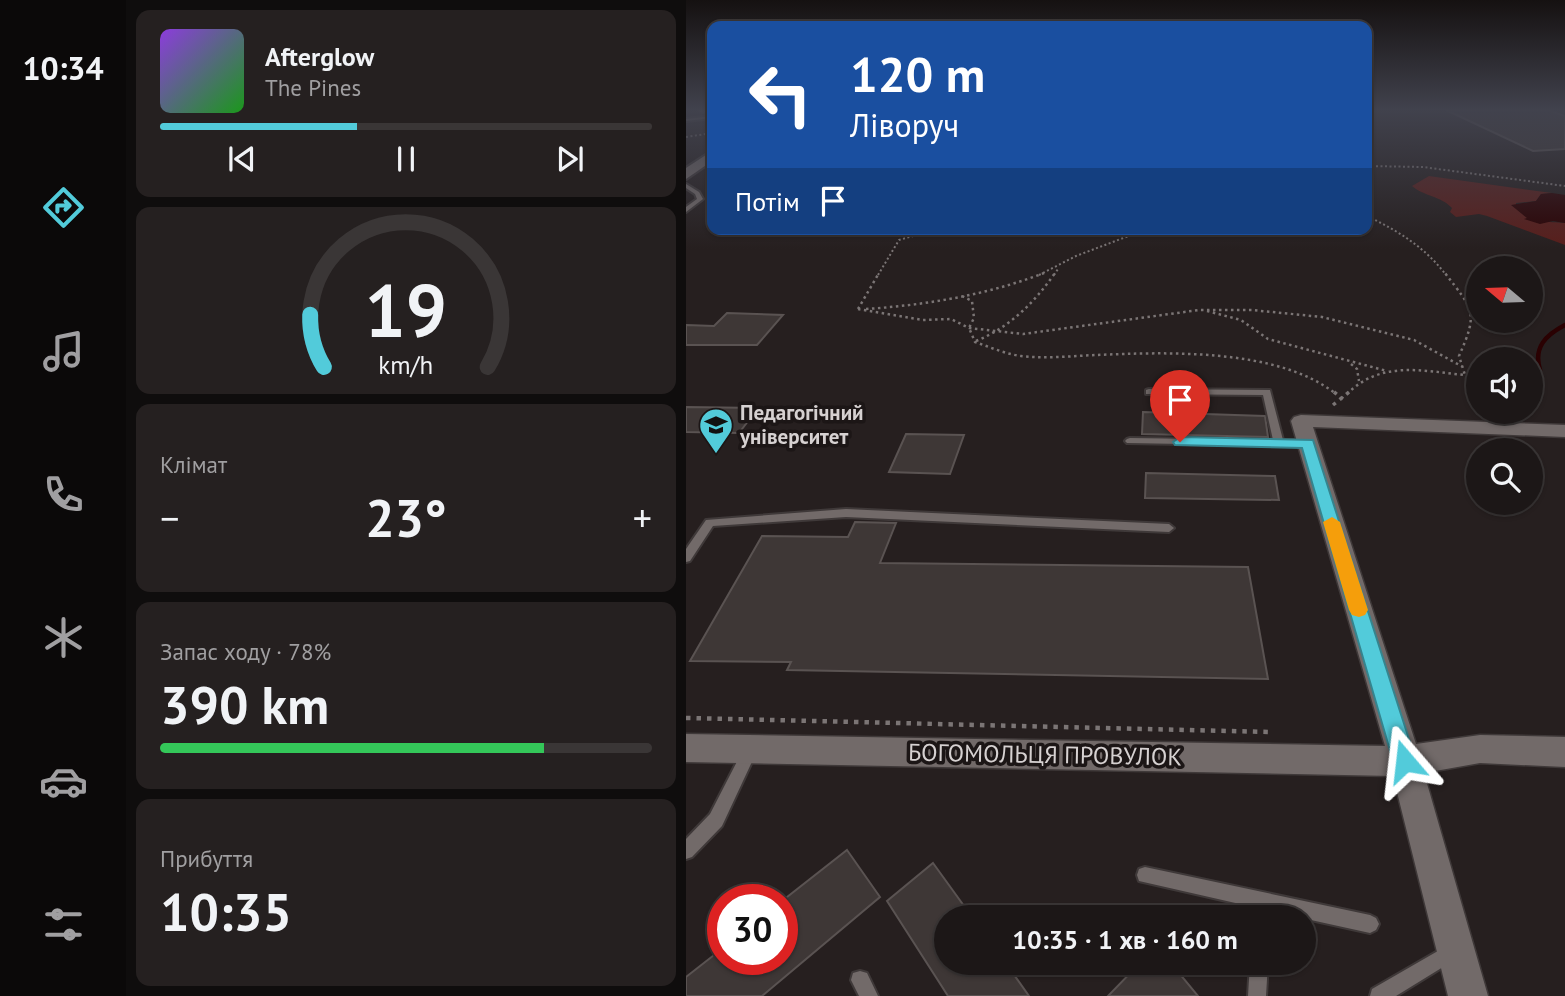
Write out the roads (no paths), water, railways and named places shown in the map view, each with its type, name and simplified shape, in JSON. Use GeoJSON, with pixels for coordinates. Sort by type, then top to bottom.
{"type":"FeatureCollection","features":[{"type":"Feature","properties":{"kind":"street"},"geometry":{"type":"LineString","coordinates":[[686,175],[707,159]]}},
{"type":"Feature","properties":{"kind":"street"},"geometry":{"type":"LineString","coordinates":[[1468,996],[1405,761],[1304,432],[1565,431]]}},
{"type":"Feature","properties":{"kind":"street","name":"БОГОМОЛЬЦЯ ПРОВУЛОК"},"geometry":{"type":"LineString","coordinates":[[686,748],[1405,761]]}},
{"type":"Feature","properties":{"kind":"street"},"geometry":{"type":"LineString","coordinates":[[1405,761],[1480,749],[1565,752]]}},
{"type":"Feature","properties":{"kind":"lane"},"geometry":{"type":"LineString","coordinates":[[686,186],[697,193],[700,199],[686,210]]}},
{"type":"Feature","properties":{"kind":"lane"},"geometry":{"type":"LineString","coordinates":[[1149,392],[1268,392],[1279,443]]}},
{"type":"Feature","properties":{"kind":"lane"},"geometry":{"type":"LineString","coordinates":[[1130,441],[1279,443],[1304,432]]}},
{"type":"Feature","properties":{"kind":"lane"},"geometry":{"type":"LineString","coordinates":[[686,558],[710,523],[846,513],[1169,528]]}},
{"type":"Feature","properties":{"kind":"lane"},"geometry":{"type":"LineString","coordinates":[[686,851],[716,820],[751,750]]}},
{"type":"Feature","properties":{"kind":"lane"},"geometry":{"type":"LineString","coordinates":[[1145,875],[1250,905]]}},
{"type":"Feature","properties":{"kind":"lane"},"geometry":{"type":"LineString","coordinates":[[1316,916],[1370,924]]}},
{"type":"Feature","properties":{"kind":"lane"},"geometry":{"type":"LineString","coordinates":[[1379,996],[1456,950]]}},
{"type":"Feature","properties":{"kind":"lane"},"geometry":{"type":"LineString","coordinates":[[1257,996],[1258,975]]}},
{"type":"Feature","properties":{"kind":"waterway"},"geometry":{"type":"LineString","coordinates":[[1541,347],[1552,333],[1565,325]]}},
{"type":"Feature","properties":{"kind":"place","name":"Педагогічний університет"},"geometry":{"type":"Point","coordinates":[716,455]}}]}
